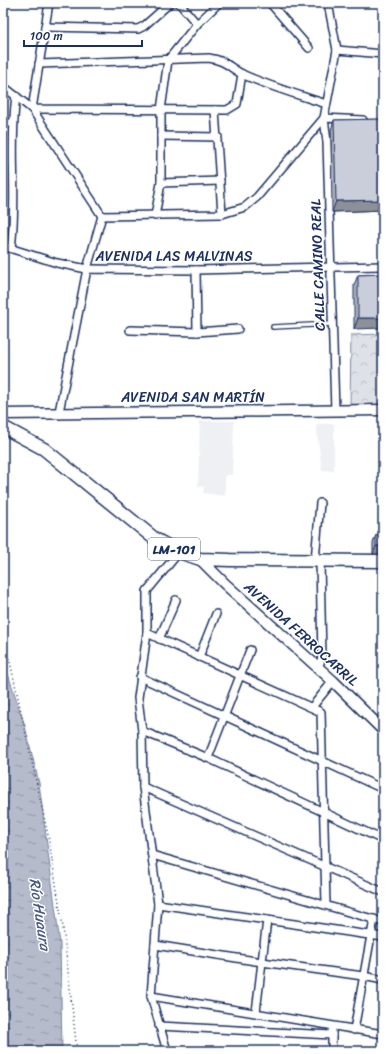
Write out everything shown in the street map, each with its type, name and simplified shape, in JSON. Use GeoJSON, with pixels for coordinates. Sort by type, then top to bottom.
{"type":"FeatureCollection","features":[{"type":"Feature","properties":{"kind":"main road","name":"AVENIDA SAN MARTÍN"},"geometry":{"type":"LineString","coordinates":[[3,414],[59,412],[383,410]]}},
{"type":"Feature","properties":{"kind":"main road","name":"LM-101"},"geometry":{"type":"LineString","coordinates":[[3,427],[44,449],[154,539],[179,552],[200,559],[383,561]]}},
{"type":"Feature","properties":{"kind":"main road","name":"AVENIDA FERROCARRIL"},"geometry":{"type":"LineString","coordinates":[[200,559],[225,584],[333,681],[383,730]]}},
{"type":"Feature","properties":{"kind":"street"},"geometry":{"type":"LineString","coordinates":[[32,109],[49,3]]}},
{"type":"Feature","properties":{"kind":"street"},"geometry":{"type":"LineString","coordinates":[[45,27],[138,29],[144,26],[170,3]]}},
{"type":"Feature","properties":{"kind":"street"},"geometry":{"type":"LineString","coordinates":[[179,3],[197,24]]}},
{"type":"Feature","properties":{"kind":"street"},"geometry":{"type":"LineString","coordinates":[[155,216],[161,183],[161,110],[168,60],[197,24],[219,3]]}},
{"type":"Feature","properties":{"kind":"street"},"geometry":{"type":"LineString","coordinates":[[270,3],[309,48]]}},
{"type":"Feature","properties":{"kind":"street"},"geometry":{"type":"LineString","coordinates":[[328,3],[334,23],[338,50],[383,54]]}},
{"type":"Feature","properties":{"kind":"street","name":"CALLE CAMINO REAL"},"geometry":{"type":"LineString","coordinates":[[335,411],[327,142],[324,118],[338,50]]}},
{"type":"Feature","properties":{"kind":"street"},"geometry":{"type":"LineString","coordinates":[[39,64],[209,58],[229,64],[242,74],[326,104]]}},
{"type":"Feature","properties":{"kind":"street"},"geometry":{"type":"LineString","coordinates":[[32,109],[227,110],[237,104],[242,74]]}},
{"type":"Feature","properties":{"kind":"street"},"geometry":{"type":"LineString","coordinates":[[3,86],[32,109],[102,216],[87,269],[57,263],[3,246]]}},
{"type":"Feature","properties":{"kind":"street"},"geometry":{"type":"LineString","coordinates":[[11,248],[15,220],[13,123],[16,96]]}},
{"type":"Feature","properties":{"kind":"street"},"geometry":{"type":"LineString","coordinates":[[215,110],[222,214]]}},
{"type":"Feature","properties":{"kind":"street"},"geometry":{"type":"LineString","coordinates":[[102,216],[222,214],[245,207],[257,197],[324,118],[368,120]]}},
{"type":"Feature","properties":{"kind":"street"},"geometry":{"type":"LineString","coordinates":[[3,123],[13,123]]}},
{"type":"Feature","properties":{"kind":"street"},"geometry":{"type":"LineString","coordinates":[[161,136],[218,137]]}},
{"type":"Feature","properties":{"kind":"street"},"geometry":{"type":"LineString","coordinates":[[161,183],[220,181]]}},
{"type":"Feature","properties":{"kind":"street","name":"AVENIDA LAS MALVINAS"},"geometry":{"type":"LineString","coordinates":[[59,412],[87,269],[196,270],[383,266]]}},
{"type":"Feature","properties":{"kind":"street"},"geometry":{"type":"LineString","coordinates":[[196,270],[197,332]]}},
{"type":"Feature","properties":{"kind":"street"},"geometry":{"type":"LineString","coordinates":[[130,330],[197,332],[238,329]]}},
{"type":"Feature","properties":{"kind":"street"},"geometry":{"type":"LineString","coordinates":[[318,667],[322,658],[318,561],[320,503]]}},
{"type":"Feature","properties":{"kind":"street"},"geometry":{"type":"LineString","coordinates":[[166,1051],[151,996],[158,904],[143,787],[142,731],[138,698],[147,633],[147,591],[179,552]]}},
{"type":"Feature","properties":{"kind":"street"},"geometry":{"type":"LineString","coordinates":[[159,639],[176,600]]}},
{"type":"Feature","properties":{"kind":"street"},"geometry":{"type":"LineString","coordinates":[[199,657],[216,614]]}},
{"type":"Feature","properties":{"kind":"street"},"geometry":{"type":"LineString","coordinates":[[147,633],[321,712],[326,904]]}},
{"type":"Feature","properties":{"kind":"street"},"geometry":{"type":"LineString","coordinates":[[208,758],[250,650]]}},
{"type":"Feature","properties":{"kind":"street"},"geometry":{"type":"LineString","coordinates":[[140,677],[383,789]]}},
{"type":"Feature","properties":{"kind":"street"},"geometry":{"type":"LineString","coordinates":[[312,707],[333,681]]}},
{"type":"Feature","properties":{"kind":"street"},"geometry":{"type":"LineString","coordinates":[[142,731],[208,758],[383,840]]}},
{"type":"Feature","properties":{"kind":"street"},"geometry":{"type":"LineString","coordinates":[[143,787],[383,892]]}},
{"type":"Feature","properties":{"kind":"street"},"geometry":{"type":"LineString","coordinates":[[152,855],[326,904],[383,922]]}},
{"type":"Feature","properties":{"kind":"street"},"geometry":{"type":"LineString","coordinates":[[158,904],[383,937]]}},
{"type":"Feature","properties":{"kind":"street"},"geometry":{"type":"LineString","coordinates":[[354,1030],[374,919]]}},
{"type":"Feature","properties":{"kind":"street"},"geometry":{"type":"LineString","coordinates":[[256,1012],[267,920]]}},
{"type":"Feature","properties":{"kind":"street"},"geometry":{"type":"LineString","coordinates":[[155,945],[383,980]]}},
{"type":"Feature","properties":{"kind":"street"},"geometry":{"type":"LineString","coordinates":[[151,996],[383,1034]]}},
{"type":"Feature","properties":{"kind":"street"},"geometry":{"type":"LineString","coordinates":[[293,1033],[295,1019]]}},
{"type":"Feature","properties":{"kind":"street"},"geometry":{"type":"LineString","coordinates":[[159,1026],[332,1035]]}},
{"type":"Feature","properties":{"kind":"street"},"geometry":{"type":"LineString","coordinates":[[332,1026],[332,1051]]}},
{"type":"Feature","properties":{"kind":"lane"},"geometry":{"type":"LineString","coordinates":[[272,327],[333,324]]}},
{"type":"Feature","properties":{"kind":"path"},"geometry":{"type":"LineString","coordinates":[[3,639],[11,666],[48,835],[63,928],[77,1051]]}},
{"type":"Feature","properties":{"kind":"shaded area"},"geometry":{"type":"Polygon","coordinates":[[[200,421],[234,421],[232,475],[225,475],[225,496],[203,493],[204,487],[198,486],[200,421]]]}},
{"type":"Feature","properties":{"kind":"shaded area"},"geometry":{"type":"Polygon","coordinates":[[[316,424],[334,424],[334,471],[322,470],[316,424]]]}},
{"type":"Feature","properties":{"kind":"green space"},"geometry":{"type":"Polygon","coordinates":[[[383,334],[383,405],[350,405],[351,335],[383,334]]]}},
{"type":"Feature","properties":{"kind":"water","name":"Río Huaura"},"geometry":{"type":"Polygon","coordinates":[[[3,668],[8,674],[25,726],[39,783],[60,944],[62,1051],[3,1051],[3,668]]]}},
{"type":"Feature","properties":{"kind":"building"},"geometry":{"type":"Polygon","coordinates":[[[383,119],[383,200],[336,201],[334,120],[383,119]]]}},
{"type":"Feature","properties":{"kind":"building"},"geometry":{"type":"Polygon","coordinates":[[[383,274],[383,318],[358,318],[358,275],[383,274]]]}},
{"type":"Feature","properties":{"kind":"building"},"geometry":{"type":"Polygon","coordinates":[[[383,534],[383,546],[376,546],[376,535],[383,534]]]}}]}
